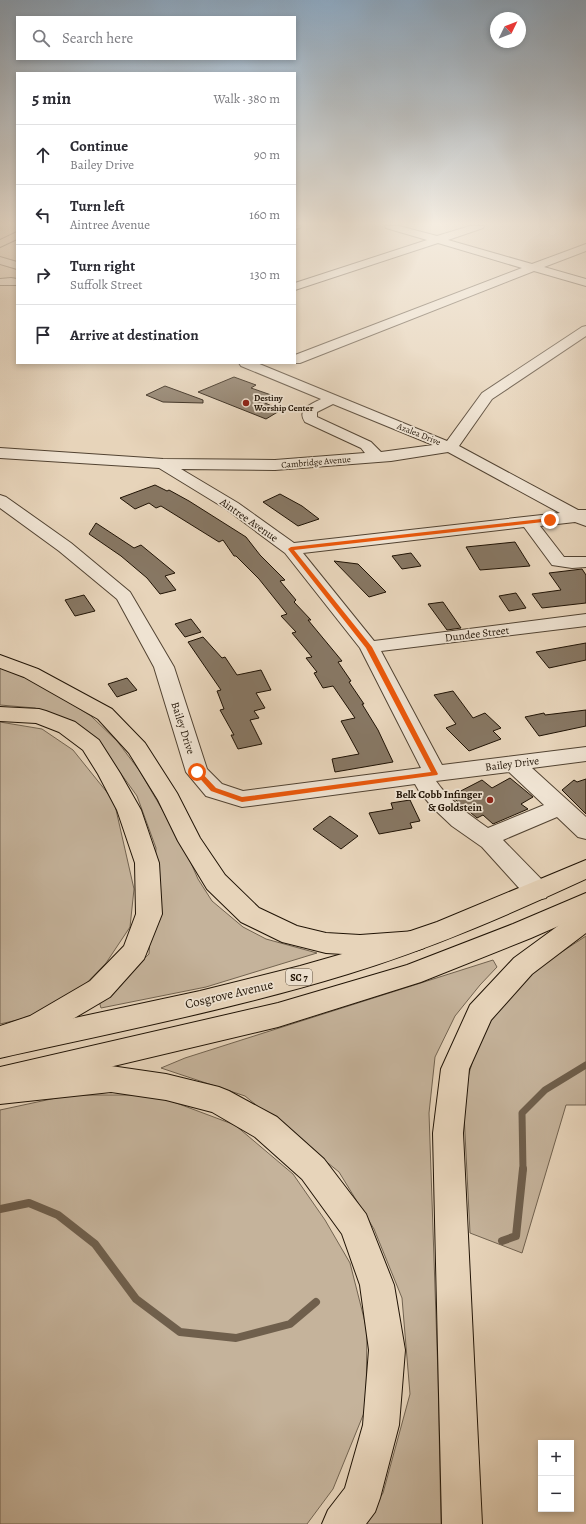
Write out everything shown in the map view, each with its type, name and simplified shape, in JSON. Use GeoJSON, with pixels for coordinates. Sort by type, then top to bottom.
{"type":"FeatureCollection","features":[{"type":"Feature","properties":{"kind":"main road"},"geometry":{"type":"LineString","coordinates":[[0,661],[31,673],[105,714],[137,748],[169,799],[190,841],[216,882],[250,914],[291,935],[326,943],[360,945],[415,941]]}},
{"type":"Feature","properties":{"kind":"main road"},"geometry":{"type":"LineString","coordinates":[[0,714],[39,716],[67,727],[91,745],[109,773],[128,810],[147,863],[149,914],[135,952],[100,990],[39,1025],[0,1038]]}},
{"type":"Feature","properties":{"kind":"main road","name":"Cosgrove Avenue"},"geometry":{"type":"LineString","coordinates":[[0,1046],[273,985],[415,941],[507,905],[586,868]]}},
{"type":"Feature","properties":{"kind":"main road"},"geometry":{"type":"LineString","coordinates":[[0,1080],[278,1015],[412,974],[522,931],[586,903]]}},
{"type":"Feature","properties":{"kind":"main road"},"geometry":{"type":"LineString","coordinates":[[462,1524],[448,1133],[455,1069],[480,1013],[524,966],[586,919]]}},
{"type":"Feature","properties":{"kind":"main road"},"geometry":{"type":"LineString","coordinates":[[0,1091],[111,1079],[166,1087],[219,1100],[266,1127],[313,1169],[355,1225],[377,1285],[387,1350],[381,1425],[361,1498],[342,1524]]}},
{"type":"Feature","properties":{"kind":"street"},"geometry":{"type":"LineString","coordinates":[[296,360],[458,297]]}},
{"type":"Feature","properties":{"kind":"street"},"geometry":{"type":"LineString","coordinates":[[450,447],[487,396],[586,330]]}},
{"type":"Feature","properties":{"kind":"street","name":"Azalea Drive"},"geometry":{"type":"LineString","coordinates":[[248,364],[450,447],[584,516]]}},
{"type":"Feature","properties":{"kind":"street"},"geometry":{"type":"LineString","coordinates":[[265,372],[285,364]]}},
{"type":"Feature","properties":{"kind":"street"},"geometry":{"type":"LineString","coordinates":[[331,399],[310,410],[310,419],[366,444],[377,457]]}},
{"type":"Feature","properties":{"kind":"street","name":"Cambridge Avenue"},"geometry":{"type":"LineString","coordinates":[[0,453],[163,464],[275,465],[377,457],[450,447]]}},
{"type":"Feature","properties":{"kind":"street","name":"Aintree Avenue"},"geometry":{"type":"LineString","coordinates":[[163,464],[232,506],[291,549],[369,647],[428,774],[427,786],[460,820],[486,838],[536,891]]}},
{"type":"Feature","properties":{"kind":"street","name":"Bailey Drive"},"geometry":{"type":"LineString","coordinates":[[0,500],[65,547],[124,596],[164,667],[197,772],[214,790],[242,799],[586,754]]}},
{"type":"Feature","properties":{"kind":"street"},"geometry":{"type":"LineString","coordinates":[[291,549],[584,516]]}},
{"type":"Feature","properties":{"kind":"street"},"geometry":{"type":"LineString","coordinates":[[529,522],[558,561],[572,563],[586,562]]}},
{"type":"Feature","properties":{"kind":"street","name":"Dundee Street"},"geometry":{"type":"LineString","coordinates":[[369,647],[586,620]]}},
{"type":"Feature","properties":{"kind":"street"},"geometry":{"type":"LineString","coordinates":[[514,764],[586,831]]}},
{"type":"Feature","properties":{"kind":"street"},"geometry":{"type":"LineString","coordinates":[[486,838],[560,807]]}},
{"type":"Feature","properties":{"kind":"shaded area"},"geometry":{"type":"Polygon","coordinates":[[[0,667],[38,683],[91,716],[117,741],[139,770],[183,845],[198,879],[212,901],[243,927],[266,939],[317,953],[206,987],[101,1008],[99,1001],[149,954],[156,848],[137,796],[109,757],[74,724],[35,708],[0,705],[0,667]]]}},
{"type":"Feature","properties":{"kind":"shaded area"},"geometry":{"type":"Polygon","coordinates":[[[0,722],[42,729],[73,750],[114,801],[134,889],[130,927],[106,963],[77,993],[39,1015],[0,1024],[0,722]]]}},
{"type":"Feature","properties":{"kind":"shaded area"},"geometry":{"type":"Polygon","coordinates":[[[586,936],[586,1105],[566,1105],[522,1253],[470,1233],[463,1094],[480,1036],[502,998],[531,972],[586,936]]]}},
{"type":"Feature","properties":{"kind":"shaded area"},"geometry":{"type":"Polygon","coordinates":[[[493,960],[497,967],[455,1016],[435,1057],[429,1113],[438,1375],[441,1524],[362,1524],[383,1493],[410,1394],[402,1298],[374,1229],[339,1172],[245,1096],[161,1068],[185,1058],[493,960]]]}},
{"type":"Feature","properties":{"kind":"shaded area"},"geometry":{"type":"Polygon","coordinates":[[[70,1095],[155,1095],[235,1125],[293,1174],[325,1220],[350,1263],[367,1330],[366,1408],[333,1489],[307,1524],[0,1524],[0,1110],[70,1095]]]}},
{"type":"Feature","properties":{"kind":"building","name":"Destiny Worship Center"},"geometry":{"type":"Polygon","coordinates":[[[234,377],[256,385],[251,388],[277,397],[265,403],[281,410],[266,419],[198,392],[234,377]]]}},
{"type":"Feature","properties":{"kind":"building"},"geometry":{"type":"Polygon","coordinates":[[[165,386],[203,400],[203,403],[163,402],[146,395],[165,386]]]}},
{"type":"Feature","properties":{"kind":"building"},"geometry":{"type":"Polygon","coordinates":[[[155,485],[167,491],[169,490],[189,501],[246,537],[260,555],[285,580],[280,581],[296,600],[294,602],[311,620],[308,620],[342,661],[338,662],[364,704],[362,704],[378,730],[393,762],[335,772],[332,759],[359,754],[341,721],[355,718],[333,686],[323,688],[314,673],[317,672],[306,658],[312,657],[292,633],[296,632],[281,616],[287,614],[259,579],[236,556],[234,556],[223,540],[219,542],[161,506],[156,508],[149,503],[135,509],[120,498],[155,485]]]}},
{"type":"Feature","properties":{"kind":"building"},"geometry":{"type":"Polygon","coordinates":[[[280,494],[302,506],[319,519],[298,526],[263,502],[280,494]]]}},
{"type":"Feature","properties":{"kind":"building"},"geometry":{"type":"Polygon","coordinates":[[[96,523],[134,548],[141,545],[175,573],[165,576],[176,590],[160,594],[147,578],[121,556],[89,534],[96,523]]]}},
{"type":"Feature","properties":{"kind":"building"},"geometry":{"type":"Polygon","coordinates":[[[515,542],[530,566],[480,570],[466,547],[515,542]]]}},
{"type":"Feature","properties":{"kind":"building"},"geometry":{"type":"Polygon","coordinates":[[[411,553],[421,566],[402,569],[392,556],[411,553]]]}},
{"type":"Feature","properties":{"kind":"building"},"geometry":{"type":"Polygon","coordinates":[[[334,561],[358,564],[386,592],[369,597],[334,561]]]}},
{"type":"Feature","properties":{"kind":"building"},"geometry":{"type":"Polygon","coordinates":[[[582,569],[586,575],[586,603],[542,608],[532,594],[561,590],[549,573],[582,569]]]}},
{"type":"Feature","properties":{"kind":"building"},"geometry":{"type":"Polygon","coordinates":[[[516,593],[526,608],[509,611],[499,596],[516,593]]]}},
{"type":"Feature","properties":{"kind":"building"},"geometry":{"type":"Polygon","coordinates":[[[84,595],[95,611],[75,616],[65,600],[84,595]]]}},
{"type":"Feature","properties":{"kind":"building"},"geometry":{"type":"Polygon","coordinates":[[[443,602],[461,628],[447,630],[428,604],[443,602]]]}},
{"type":"Feature","properties":{"kind":"building"},"geometry":{"type":"Polygon","coordinates":[[[191,619],[201,632],[185,637],[175,624],[191,619]]]}},
{"type":"Feature","properties":{"kind":"building"},"geometry":{"type":"Polygon","coordinates":[[[203,637],[222,658],[225,657],[237,675],[261,670],[271,690],[256,693],[265,708],[254,711],[259,718],[250,720],[262,744],[238,749],[231,735],[234,735],[220,710],[224,709],[217,691],[221,690],[188,642],[203,637]]]}},
{"type":"Feature","properties":{"kind":"building"},"geometry":{"type":"Polygon","coordinates":[[[586,643],[586,660],[549,668],[536,652],[586,643]]]}},
{"type":"Feature","properties":{"kind":"building"},"geometry":{"type":"Polygon","coordinates":[[[127,678],[137,690],[117,697],[108,684],[127,678]]]}},
{"type":"Feature","properties":{"kind":"building"},"geometry":{"type":"Polygon","coordinates":[[[453,691],[473,718],[485,713],[501,728],[493,731],[501,739],[469,751],[446,728],[456,724],[434,695],[453,691]]]}},
{"type":"Feature","properties":{"kind":"building"},"geometry":{"type":"Polygon","coordinates":[[[586,710],[586,726],[539,736],[525,717],[544,713],[545,715],[586,710]]]}},
{"type":"Feature","properties":{"kind":"building","name":"Belk Cobb Infinger & Goldstein"},"geometry":{"type":"Polygon","coordinates":[[[510,778],[533,797],[521,804],[528,809],[493,824],[483,815],[477,818],[451,796],[482,780],[492,788],[510,778]]]}},
{"type":"Feature","properties":{"kind":"building"},"geometry":{"type":"Polygon","coordinates":[[[586,779],[586,814],[562,790],[574,780],[577,782],[586,779]]]}},
{"type":"Feature","properties":{"kind":"building"},"geometry":{"type":"Polygon","coordinates":[[[410,800],[420,821],[410,823],[412,828],[379,834],[369,813],[393,809],[391,803],[410,800]]]}},
{"type":"Feature","properties":{"kind":"building"},"geometry":{"type":"Polygon","coordinates":[[[330,816],[358,836],[341,849],[313,829],[330,816]]]}},
{"type":"Feature","properties":{"kind":"waterway"},"geometry":{"type":"LineString","coordinates":[[523,1169],[522,1113],[545,1090],[586,1065]]}},
{"type":"Feature","properties":{"kind":"waterway"},"geometry":{"type":"LineString","coordinates":[[502,1241],[516,1236],[523,1169]]}},
{"type":"Feature","properties":{"kind":"waterway"},"geometry":{"type":"LineString","coordinates":[[0,1209],[29,1203],[58,1215],[95,1244],[136,1299],[180,1332],[236,1338],[290,1324],[316,1302]]}},
{"type":"Feature","properties":{"kind":"place","name":"Destiny Worship Center"},"geometry":{"type":"Point","coordinates":[246,403]}},
{"type":"Feature","properties":{"kind":"place","name":"Belk Cobb Infinger & Goldstein"},"geometry":{"type":"Point","coordinates":[490,800]}},
{"type":"Feature","properties":{"kind":"route"},"geometry":{"type":"LineString","coordinates":[[197,772],[214,790],[242,799],[435,774],[369,647],[291,549],[550,520]]}}]}
